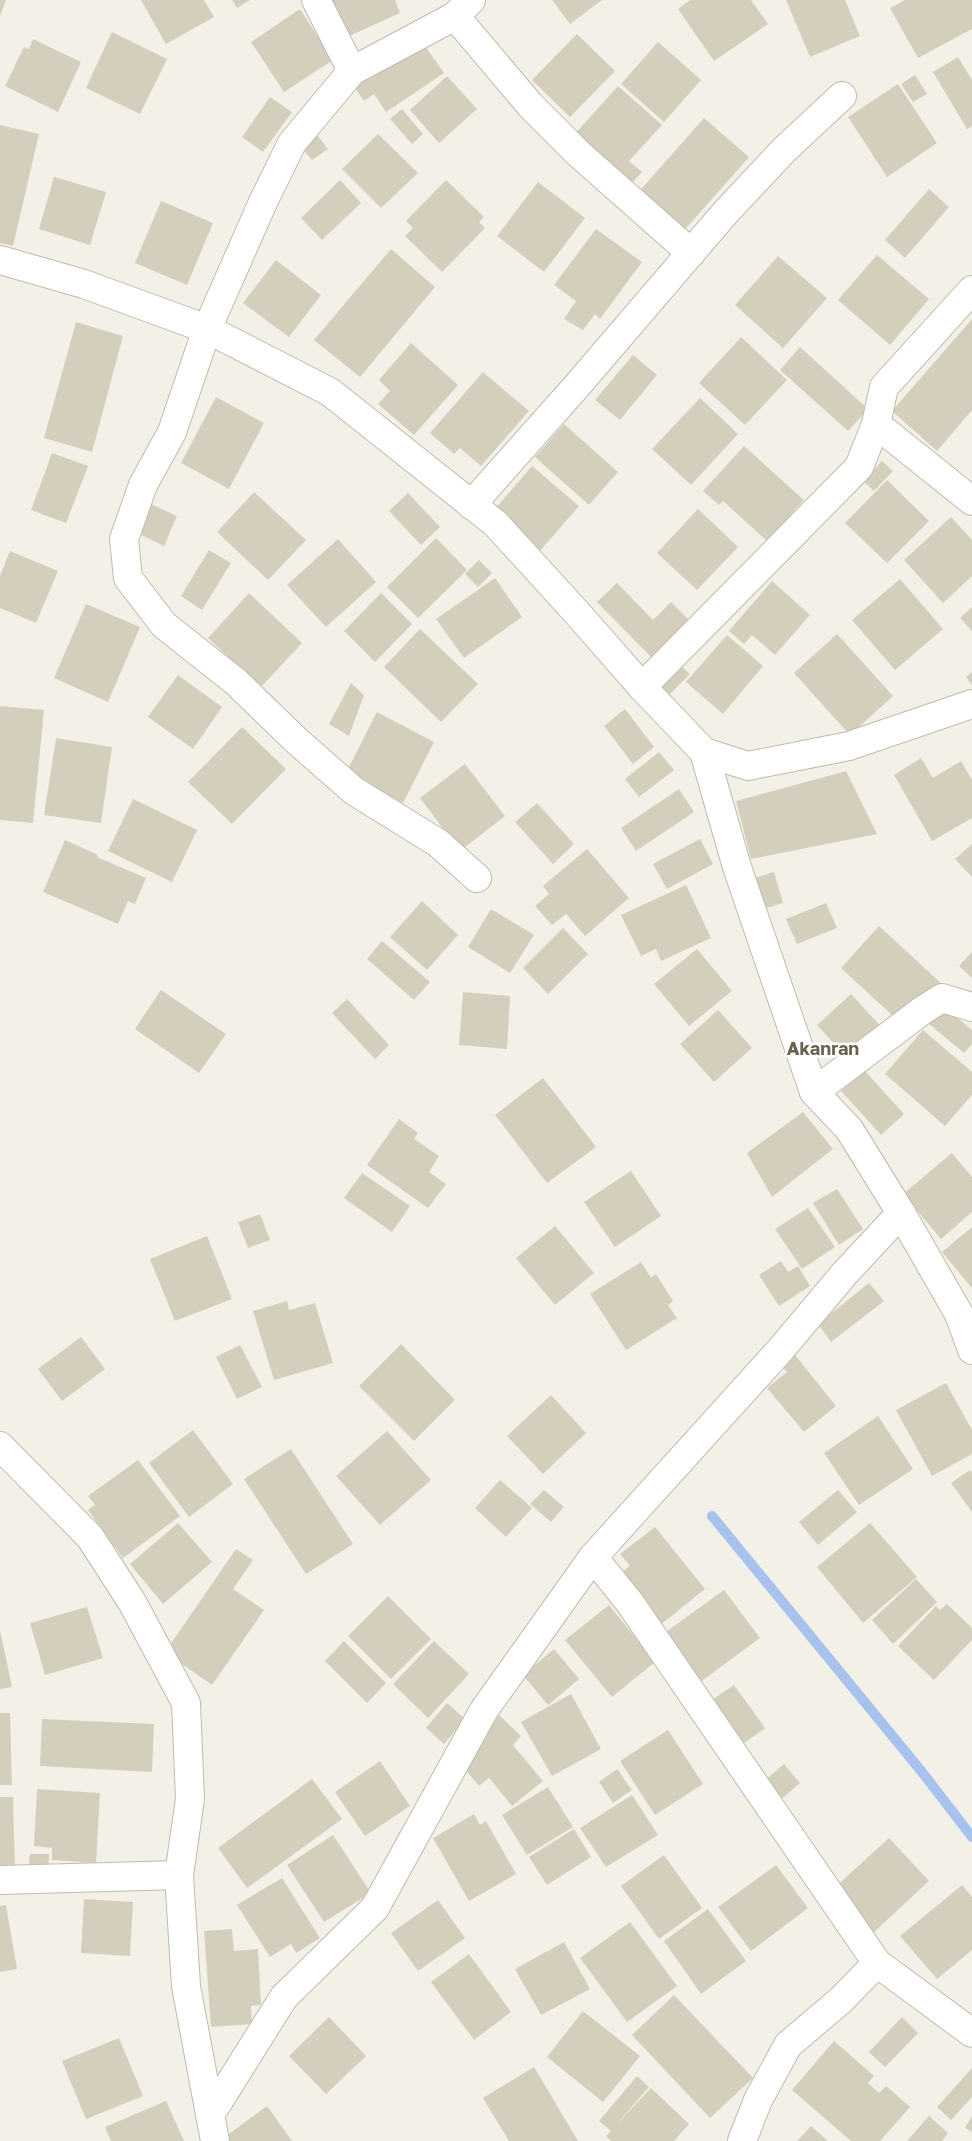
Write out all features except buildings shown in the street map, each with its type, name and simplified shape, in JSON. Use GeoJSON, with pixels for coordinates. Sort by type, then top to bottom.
{"type":"FeatureCollection","features":[{"type":"Feature","properties":{"kind":"street"},"geometry":{"type":"LineString","coordinates":[[316,0],[352,71]]}},
{"type":"Feature","properties":{"kind":"street"},"geometry":{"type":"LineString","coordinates":[[477,878],[438,843],[354,791],[297,741],[236,682],[164,625],[128,578],[124,538],[143,485],[172,432],[207,329],[264,200],[292,143],[352,71],[463,8],[530,105],[579,154],[691,253]]}},
{"type":"Feature","properties":{"kind":"street"},"geometry":{"type":"LineString","coordinates":[[471,505],[725,213],[785,149],[842,96]]}},
{"type":"Feature","properties":{"kind":"street"},"geometry":{"type":"LineString","coordinates":[[0,260],[84,284],[207,329],[330,392],[496,524],[642,687],[704,752],[737,867],[814,1092],[849,1129],[965,1314],[972,1350]]}},
{"type":"Feature","properties":{"kind":"street"},"geometry":{"type":"LineString","coordinates":[[642,687],[859,467],[876,424],[884,387],[972,290]]}},
{"type":"Feature","properties":{"kind":"street"},"geometry":{"type":"LineString","coordinates":[[876,424],[972,501]]}},
{"type":"Feature","properties":{"kind":"street"},"geometry":{"type":"LineString","coordinates":[[704,752],[748,766],[850,746],[972,704]]}},
{"type":"Feature","properties":{"kind":"street"},"geometry":{"type":"LineString","coordinates":[[814,1092],[942,998],[972,1008]]}},
{"type":"Feature","properties":{"kind":"street"},"geometry":{"type":"LineString","coordinates":[[212,2128],[284,1997],[375,1908],[484,1710],[593,1557],[782,1348],[845,1273],[901,1213]]}},
{"type":"Feature","properties":{"kind":"street"},"geometry":{"type":"LineString","coordinates":[[0,1446],[90,1537],[132,1602],[186,1703],[190,1799],[179,1875],[186,1986],[212,2128]]}},
{"type":"Feature","properties":{"kind":"street"},"geometry":{"type":"LineString","coordinates":[[593,1557],[630,1603],[877,1963],[972,2033]]}},
{"type":"Feature","properties":{"kind":"street"},"geometry":{"type":"LineString","coordinates":[[0,1880],[179,1875]]}},
{"type":"Feature","properties":{"kind":"street"},"geometry":{"type":"LineString","coordinates":[[742,2141],[758,2100],[788,2045],[841,2000],[877,1963]]}},
{"type":"Feature","properties":{"kind":"waterway"},"geometry":{"type":"LineString","coordinates":[[712,1516],[922,1772],[972,1837]]}},
{"type":"Feature","properties":{"kind":"district","name":"Akanran"},"geometry":{"type":"Point","coordinates":[823,1048]}}]}
